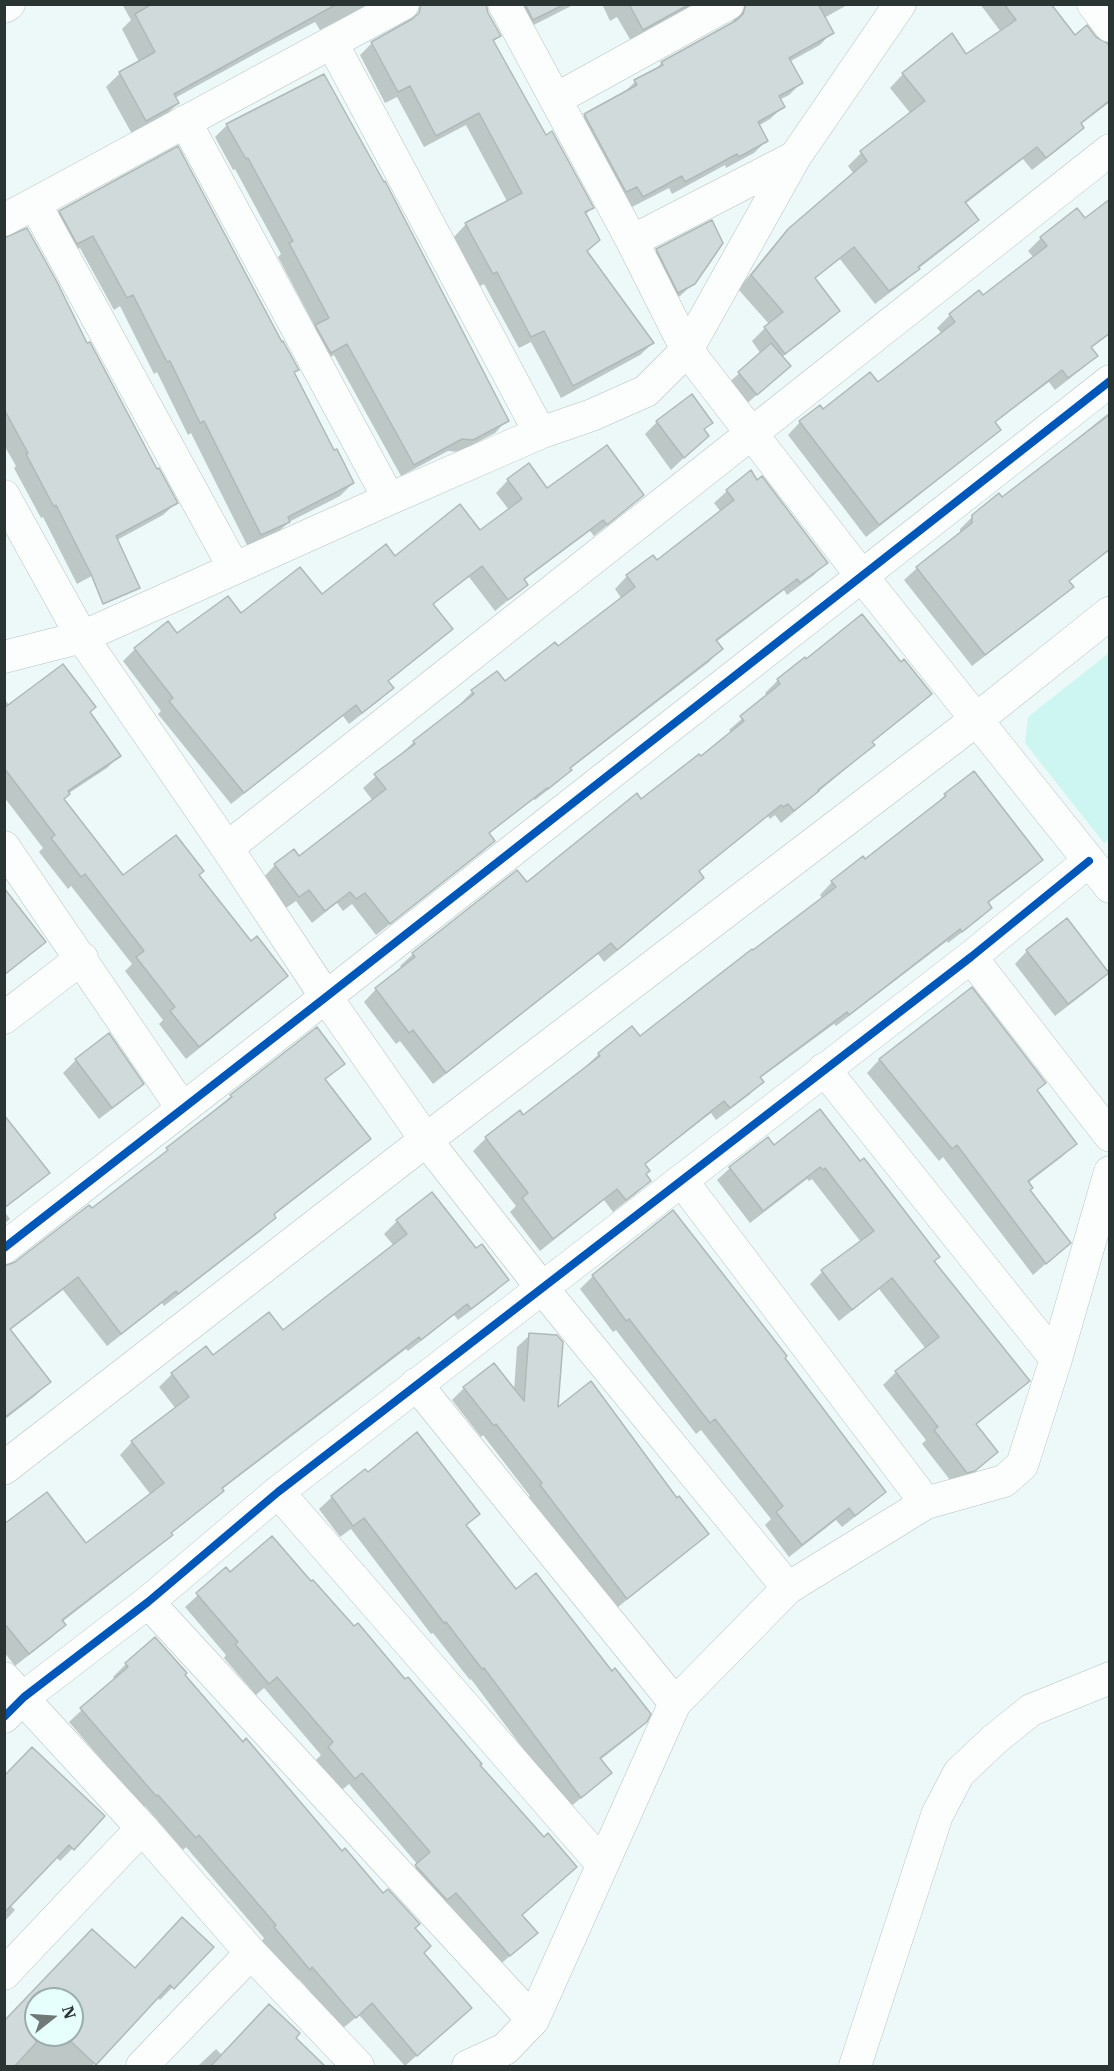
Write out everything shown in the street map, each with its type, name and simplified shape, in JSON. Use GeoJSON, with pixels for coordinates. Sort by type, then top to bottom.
{"type":"FeatureCollection","features":[{"type":"Feature","properties":{"kind":"street"},"geometry":{"type":"LineString","coordinates":[[4,7],[9,4]]}},
{"type":"Feature","properties":{"kind":"street"},"geometry":{"type":"LineString","coordinates":[[4,220],[403,4]]}},
{"type":"Feature","properties":{"kind":"street"},"geometry":{"type":"LineString","coordinates":[[504,4],[632,241],[687,350],[861,575],[1110,887]]}},
{"type":"Feature","properties":{"kind":"street"},"geometry":{"type":"LineString","coordinates":[[556,99],[728,4]]}},
{"type":"Feature","properties":{"kind":"street"},"geometry":{"type":"LineString","coordinates":[[4,657],[82,637],[540,433],[592,415],[646,391],[687,350],[795,157],[900,4]]}},
{"type":"Feature","properties":{"kind":"street"},"geometry":{"type":"LineString","coordinates":[[1093,4],[1110,26]]}},
{"type":"Feature","properties":{"kind":"street"},"geometry":{"type":"LineString","coordinates":[[332,43],[540,433]]}},
{"type":"Feature","properties":{"kind":"street"},"geometry":{"type":"LineString","coordinates":[[185,121],[389,499]]}},
{"type":"Feature","properties":{"kind":"street"},"geometry":{"type":"LineString","coordinates":[[227,848],[1110,150]]}},
{"type":"Feature","properties":{"kind":"street"},"geometry":{"type":"LineString","coordinates":[[632,241],[795,157]]}},
{"type":"Feature","properties":{"kind":"street"},"geometry":{"type":"LineString","coordinates":[[35,204],[234,568]]}},
{"type":"Feature","properties":{"kind":"street"},"geometry":{"type":"LineString","coordinates":[[4,1248],[1110,381]]}},
{"type":"Feature","properties":{"kind":"street"},"geometry":{"type":"LineString","coordinates":[[4,496],[82,637],[326,997],[426,1140],[542,1288],[788,1588]]}},
{"type":"Feature","properties":{"kind":"street"},"geometry":{"type":"LineString","coordinates":[[4,1468],[426,1140],[976,720],[1110,614]]}},
{"type":"Feature","properties":{"kind":"street"},"geometry":{"type":"LineString","coordinates":[[4,846],[182,1108]]}},
{"type":"Feature","properties":{"kind":"street"},"geometry":{"type":"LineString","coordinates":[[358,2067],[251,1953],[142,1828],[11,1697],[148,1602],[278,1492],[971,957],[1089,861]]}},
{"type":"Feature","properties":{"kind":"street"},"geometry":{"type":"LineString","coordinates":[[971,957],[1110,1136]]}},
{"type":"Feature","properties":{"kind":"street"},"geometry":{"type":"LineString","coordinates":[[4,1018],[82,958]]}},
{"type":"Feature","properties":{"kind":"street"},"geometry":{"type":"LineString","coordinates":[[824,1069],[1056,1359]]}},
{"type":"Feature","properties":{"kind":"street"},"geometry":{"type":"LineString","coordinates":[[468,2067],[505,2049],[532,2020],[675,1703],[788,1588],[926,1503],[1004,1482],[1023,1465],[1110,1172]]}},
{"type":"Feature","properties":{"kind":"street"},"geometry":{"type":"LineString","coordinates":[[682,1181],[926,1503]]}},
{"type":"Feature","properties":{"kind":"street"},"geometry":{"type":"LineString","coordinates":[[416,1384],[675,1703]]}},
{"type":"Feature","properties":{"kind":"street"},"geometry":{"type":"LineString","coordinates":[[278,1492],[602,1864]]}},
{"type":"Feature","properties":{"kind":"street"},"geometry":{"type":"LineString","coordinates":[[148,1602],[532,2020]]}},
{"type":"Feature","properties":{"kind":"street"},"geometry":{"type":"LineString","coordinates":[[855,2067],[937,1815],[959,1773],[995,1738],[1031,1710],[1110,1678]]}},
{"type":"Feature","properties":{"kind":"street"},"geometry":{"type":"LineString","coordinates":[[4,1974],[142,1828]]}},
{"type":"Feature","properties":{"kind":"street"},"geometry":{"type":"LineString","coordinates":[[142,2067],[251,1953]]}},
{"type":"Feature","properties":{"kind":"shaded area"},"geometry":{"type":"Polygon","coordinates":[[[1109,653],[1110,839],[1104,843],[1025,743],[1028,717],[1109,653]]]}},
{"type":"Feature","properties":{"kind":"building"},"geometry":{"type":"Polygon","coordinates":[[[152,4],[337,4],[174,94],[179,103],[146,121],[119,72],[155,52],[135,14],[152,4]]]}},
{"type":"Feature","properties":{"kind":"building"},"geometry":{"type":"Polygon","coordinates":[[[421,4],[486,4],[488,13],[501,36],[493,40],[546,135],[552,131],[594,208],[585,212],[600,240],[587,251],[654,343],[573,386],[544,331],[531,337],[497,272],[493,274],[465,223],[522,193],[479,113],[436,136],[410,86],[398,92],[371,42],[412,19],[419,13],[421,4]]]}},
{"type":"Feature","properties":{"kind":"building"},"geometry":{"type":"Polygon","coordinates":[[[525,4],[565,4],[533,20],[525,4]]]}},
{"type":"Feature","properties":{"kind":"building"},"geometry":{"type":"Polygon","coordinates":[[[629,4],[690,4],[643,30],[629,4]]]}},
{"type":"Feature","properties":{"kind":"building"},"geometry":{"type":"Polygon","coordinates":[[[746,4],[818,4],[834,33],[789,58],[803,83],[779,96],[785,107],[758,122],[768,141],[739,157],[737,154],[685,182],[682,176],[643,197],[637,187],[626,192],[584,114],[637,85],[634,80],[663,65],[661,62],[737,20],[743,14],[746,4]]]}},
{"type":"Feature","properties":{"kind":"building"},"geometry":{"type":"Polygon","coordinates":[[[1004,4],[1051,4],[1075,35],[1087,25],[1096,37],[1107,43],[1110,47],[1110,100],[1081,123],[1084,128],[1046,158],[1037,147],[965,202],[979,220],[918,267],[920,269],[889,291],[854,247],[815,278],[840,311],[785,354],[764,327],[783,312],[751,275],[788,229],[867,161],[860,151],[925,101],[902,73],[952,33],[966,54],[1016,20],[1004,4]]]}},
{"type":"Feature","properties":{"kind":"building"},"geometry":{"type":"Polygon","coordinates":[[[324,74],[385,181],[509,421],[473,440],[462,439],[414,465],[347,344],[331,353],[315,325],[329,318],[289,243],[293,241],[248,158],[246,159],[226,124],[324,74]]]}},
{"type":"Feature","properties":{"kind":"building"},"geometry":{"type":"Polygon","coordinates":[[[178,146],[299,370],[294,372],[334,450],[337,449],[354,483],[288,517],[290,522],[261,535],[204,421],[200,423],[170,361],[167,362],[133,295],[127,298],[93,236],[77,244],[59,211],[178,146]]]}},
{"type":"Feature","properties":{"kind":"building"},"geometry":{"type":"Polygon","coordinates":[[[1110,199],[1110,333],[1091,347],[1098,356],[1068,378],[1062,370],[995,422],[1001,430],[879,525],[799,421],[820,405],[823,409],[870,372],[878,382],[955,322],[949,314],[979,290],[983,295],[1047,246],[1040,237],[1077,208],[1085,218],[1110,199]]]}},
{"type":"Feature","properties":{"kind":"building"},"geometry":{"type":"Polygon","coordinates":[[[712,220],[723,243],[695,284],[678,293],[656,249],[712,220]]]}},
{"type":"Feature","properties":{"kind":"building"},"geometry":{"type":"Polygon","coordinates":[[[27,228],[87,343],[90,342],[157,469],[159,468],[178,503],[116,536],[140,588],[103,604],[91,574],[56,505],[54,507],[4,409],[4,238],[27,228]]]}},
{"type":"Feature","properties":{"kind":"building"},"geometry":{"type":"Polygon","coordinates":[[[771,343],[791,366],[757,395],[738,372],[771,343]]]}},
{"type":"Feature","properties":{"kind":"building"},"geometry":{"type":"Polygon","coordinates":[[[692,394],[713,423],[704,429],[709,436],[684,458],[656,421],[692,394]]]}},
{"type":"Feature","properties":{"kind":"building"},"geometry":{"type":"Polygon","coordinates":[[[1110,414],[1110,549],[1069,581],[1074,587],[985,655],[916,567],[972,523],[972,515],[999,493],[1002,497],[1110,414]]]}},
{"type":"Feature","properties":{"kind":"building"},"geometry":{"type":"Polygon","coordinates":[[[607,445],[644,495],[607,525],[603,520],[524,579],[528,585],[508,600],[482,566],[433,604],[453,629],[388,681],[394,688],[362,713],[356,705],[244,793],[169,701],[173,698],[134,648],[168,621],[177,633],[228,596],[241,613],[300,567],[322,594],[386,544],[395,556],[460,504],[480,530],[522,499],[507,479],[529,463],[547,488],[607,445]]]}},
{"type":"Feature","properties":{"kind":"building"},"geometry":{"type":"Polygon","coordinates":[[[751,470],[757,480],[762,476],[828,563],[800,583],[797,579],[716,640],[723,649],[570,768],[572,770],[548,789],[489,833],[495,841],[390,924],[365,893],[356,899],[350,892],[325,911],[309,890],[299,897],[274,864],[294,849],[299,856],[386,789],[374,774],[415,744],[413,741],[474,694],[471,690],[497,671],[505,681],[555,642],[558,646],[635,587],[626,575],[653,555],[657,560],[734,500],[726,490],[751,470]]]}},
{"type":"Feature","properties":{"kind":"building"},"geometry":{"type":"Polygon","coordinates":[[[862,614],[901,662],[904,659],[932,694],[872,742],[875,745],[794,811],[788,804],[783,807],[781,805],[699,871],[704,878],[617,950],[611,943],[446,1073],[413,1030],[409,1033],[375,988],[415,957],[412,953],[517,870],[527,882],[637,793],[641,799],[699,754],[701,756],[744,721],[740,716],[780,684],[777,679],[862,614]]]}},
{"type":"Feature","properties":{"kind":"building"},"geometry":{"type":"Polygon","coordinates":[[[63,664],[96,707],[90,712],[121,756],[68,791],[70,794],[64,799],[123,875],[176,835],[204,871],[199,875],[251,941],[257,936],[288,976],[199,1047],[170,1011],[175,1007],[136,957],[144,951],[85,874],[81,877],[51,838],[55,835],[4,768],[4,708],[63,664]]]}},
{"type":"Feature","properties":{"kind":"building"},"geometry":{"type":"Polygon","coordinates":[[[974,771],[1043,860],[988,902],[992,908],[962,932],[960,929],[849,1015],[847,1012],[760,1077],[764,1082],[730,1108],[724,1101],[645,1164],[650,1171],[646,1174],[651,1181],[626,1200],[617,1189],[553,1239],[522,1198],[528,1193],[485,1137],[520,1110],[523,1115],[600,1056],[598,1053],[632,1026],[640,1036],[836,887],[831,881],[863,856],[865,859],[946,796],[944,794],[974,771]]]}},
{"type":"Feature","properties":{"kind":"building"},"geometry":{"type":"Polygon","coordinates":[[[4,888],[46,942],[4,975],[4,888]]]}},
{"type":"Feature","properties":{"kind":"building"},"geometry":{"type":"Polygon","coordinates":[[[1067,918],[1109,973],[1068,1004],[1026,950],[1067,918]]]}},
{"type":"Feature","properties":{"kind":"building"},"geometry":{"type":"Polygon","coordinates":[[[972,987],[1046,1083],[1037,1090],[1077,1144],[1028,1181],[1033,1188],[1030,1190],[1071,1243],[1046,1264],[957,1145],[952,1149],[879,1059],[972,987]]]}},
{"type":"Feature","properties":{"kind":"building"},"geometry":{"type":"Polygon","coordinates":[[[317,1027],[345,1064],[325,1079],[371,1139],[274,1214],[276,1218],[178,1294],[176,1291],[121,1334],[78,1277],[10,1329],[51,1382],[4,1418],[4,1266],[15,1262],[89,1205],[92,1208],[168,1150],[166,1148],[232,1097],[230,1095],[317,1027]]]}},
{"type":"Feature","properties":{"kind":"building"},"geometry":{"type":"Polygon","coordinates":[[[109,1033],[144,1084],[112,1108],[75,1059],[109,1033]]]}},
{"type":"Feature","properties":{"kind":"building"},"geometry":{"type":"Polygon","coordinates":[[[820,1109],[860,1161],[864,1158],[940,1257],[934,1261],[1030,1381],[976,1424],[998,1452],[975,1471],[967,1473],[934,1430],[938,1427],[895,1371],[939,1337],[892,1278],[852,1310],[821,1270],[874,1231],[825,1168],[823,1170],[820,1167],[763,1211],[729,1167],[768,1137],[774,1145],[820,1109]]]}},
{"type":"Feature","properties":{"kind":"building"},"geometry":{"type":"Polygon","coordinates":[[[4,1115],[50,1173],[4,1208],[4,1115]]]}},
{"type":"Feature","properties":{"kind":"building"},"geometry":{"type":"Polygon","coordinates":[[[432,1192],[476,1248],[482,1244],[509,1280],[471,1309],[467,1304],[421,1340],[419,1337],[222,1488],[224,1491],[171,1533],[173,1535],[62,1620],[66,1625],[29,1654],[4,1623],[4,1524],[47,1492],[86,1543],[164,1483],[131,1441],[189,1397],[171,1373],[206,1346],[213,1355],[269,1312],[283,1330],[407,1234],[396,1220],[432,1192]]]}},
{"type":"Feature","properties":{"kind":"building"},"geometry":{"type":"Polygon","coordinates":[[[673,1210],[787,1356],[785,1358],[886,1492],[855,1516],[849,1508],[802,1545],[776,1512],[783,1506],[715,1419],[710,1423],[629,1319],[626,1321],[592,1275],[673,1210]]]}},
{"type":"Feature","properties":{"kind":"building"},"geometry":{"type":"Polygon","coordinates":[[[529,1333],[557,1335],[563,1342],[558,1407],[591,1381],[677,1498],[679,1496],[709,1534],[627,1599],[540,1485],[542,1483],[496,1424],[494,1426],[463,1387],[494,1363],[524,1401],[529,1333]]]}},
{"type":"Feature","properties":{"kind":"building"},"geometry":{"type":"Polygon","coordinates":[[[417,1432],[480,1514],[466,1525],[516,1589],[536,1573],[612,1671],[615,1668],[651,1714],[647,1722],[600,1758],[612,1773],[581,1798],[484,1668],[482,1669],[446,1622],[444,1623],[364,1518],[353,1526],[331,1496],[365,1469],[368,1472],[417,1432]]]}},
{"type":"Feature","properties":{"kind":"building"},"geometry":{"type":"Polygon","coordinates":[[[272,1536],[354,1626],[358,1623],[405,1679],[408,1677],[482,1764],[480,1765],[544,1837],[548,1833],[577,1867],[522,1915],[538,1933],[510,1956],[456,1893],[447,1900],[415,1865],[430,1852],[362,1773],[355,1779],[328,1747],[333,1742],[277,1677],[269,1684],[235,1644],[238,1642],[196,1593],[226,1567],[230,1572],[272,1536]]]}},
{"type":"Feature","properties":{"kind":"building"},"geometry":{"type":"Polygon","coordinates":[[[155,1637],[243,1742],[246,1738],[342,1851],[345,1848],[383,1893],[388,1889],[420,1924],[415,1928],[431,1946],[424,1953],[472,2008],[417,2056],[372,2003],[356,2018],[312,1967],[310,1970],[274,1927],[276,1925],[199,1835],[196,1838],[158,1795],[156,1796],[80,1708],[128,1667],[125,1663],[155,1637]]]}},
{"type":"Feature","properties":{"kind":"building"},"geometry":{"type":"Polygon","coordinates":[[[32,1747],[105,1816],[74,1850],[69,1845],[4,1913],[4,1776],[32,1747]]]}},
{"type":"Feature","properties":{"kind":"building"},"geometry":{"type":"Polygon","coordinates":[[[182,1917],[214,1947],[174,1989],[170,1985],[96,2065],[77,2047],[84,2047],[84,1987],[37,1987],[92,1929],[135,1968],[182,1917]]]}},
{"type":"Feature","properties":{"kind":"building"},"geometry":{"type":"Polygon","coordinates":[[[24,2000],[24,2047],[32,2047],[14,2067],[4,2067],[4,2021],[24,2000]]]}},
{"type":"Feature","properties":{"kind":"building"},"geometry":{"type":"Polygon","coordinates":[[[269,2004],[300,2033],[296,2038],[326,2067],[210,2067],[269,2004]]]}},
{"type":"Feature","properties":{"kind":"cycle path"},"geometry":{"type":"LineString","coordinates":[[4,1248],[1110,381]]}},
{"type":"Feature","properties":{"kind":"cycle path"},"geometry":{"type":"LineString","coordinates":[[4,1717],[24,1697],[148,1602],[278,1492],[971,957],[1089,861]]}}]}
